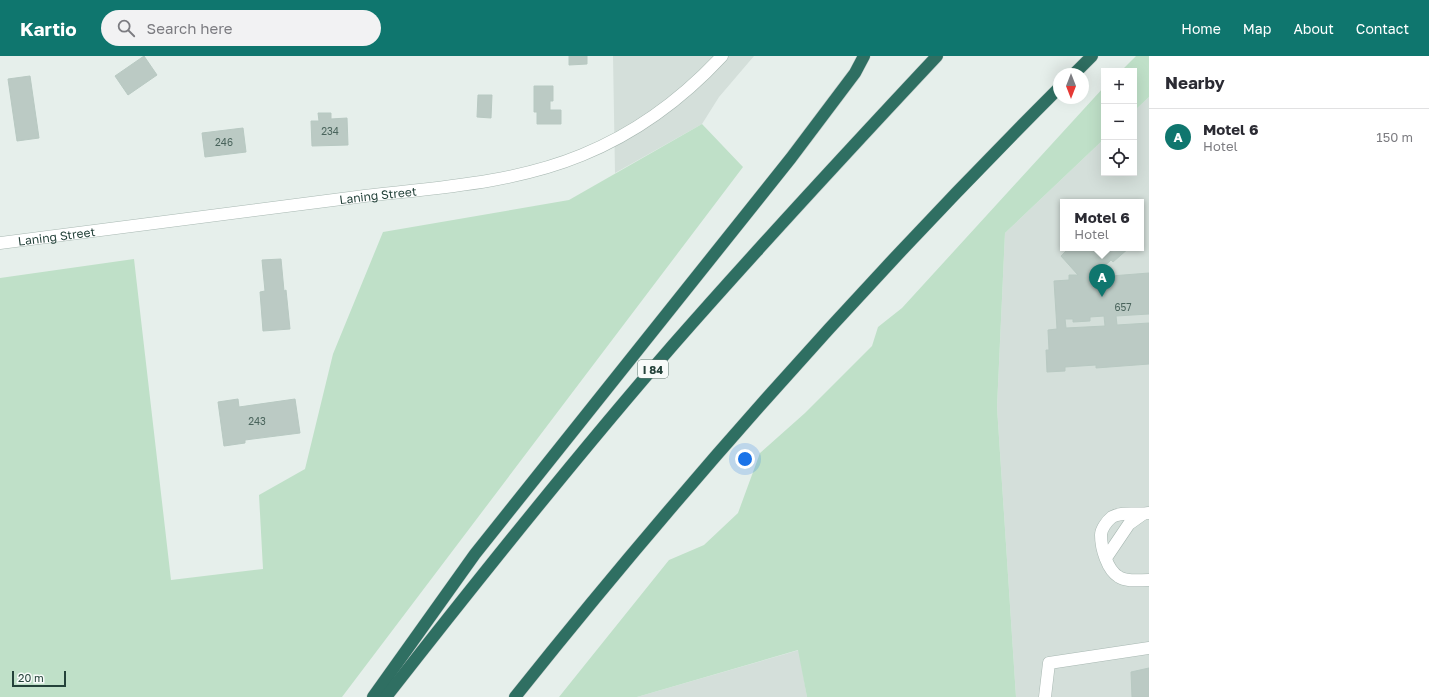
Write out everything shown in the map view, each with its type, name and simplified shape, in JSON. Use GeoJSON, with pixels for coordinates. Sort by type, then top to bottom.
{"type":"FeatureCollection","features":[{"type":"Feature","properties":{"kind":"highway"},"geometry":{"type":"LineString","coordinates":[[373,697],[475,554],[795,152],[855,73],[864,56]]}},
{"type":"Feature","properties":{"kind":"highway","name":"I 84"},"geometry":{"type":"LineString","coordinates":[[386,697],[504,548],[674,344],[849,150],[937,56]]}},
{"type":"Feature","properties":{"kind":"highway"},"geometry":{"type":"LineString","coordinates":[[1080,68],[1092,56]]}},
{"type":"Feature","properties":{"kind":"highway"},"geometry":{"type":"LineString","coordinates":[[514,697],[663,515],[751,414],[839,316],[916,234],[1053,94]]}},
{"type":"Feature","properties":{"kind":"street","name":"Laning Street"},"geometry":{"type":"LineString","coordinates":[[0,243],[462,184],[546,168],[582,155],[618,138],[651,118],[681,96],[722,56]]}},
{"type":"Feature","properties":{"kind":"street"},"geometry":{"type":"LineString","coordinates":[[1106,558],[1129,524],[1146,513]]}},
{"type":"Feature","properties":{"kind":"street"},"geometry":{"type":"LineString","coordinates":[[1146,513],[1125,514],[1113,517],[1105,525],[1101,534],[1106,558],[1111,570],[1119,577],[1130,580],[1149,580]]}},
{"type":"Feature","properties":{"kind":"street"},"geometry":{"type":"LineString","coordinates":[[1045,697],[1049,663],[1149,648]]}},
{"type":"Feature","properties":{"kind":"shaded area"},"geometry":{"type":"Polygon","coordinates":[[[613,56],[754,56],[719,97],[702,124],[615,173],[613,56]]]}},
{"type":"Feature","properties":{"kind":"shaded area"},"geometry":{"type":"Polygon","coordinates":[[[1149,97],[1149,697],[1016,697],[997,407],[1005,233],[1101,142],[1101,176],[1137,176],[1137,108],[1149,97]]]}},
{"type":"Feature","properties":{"kind":"shaded area"},"geometry":{"type":"Polygon","coordinates":[[[799,650],[807,697],[637,697],[799,650]]]}},
{"type":"Feature","properties":{"kind":"green space"},"geometry":{"type":"Polygon","coordinates":[[[1136,56],[1149,56],[1149,97],[1137,108],[1137,68],[1124,68],[1136,56]]]}},
{"type":"Feature","properties":{"kind":"green space"},"geometry":{"type":"Polygon","coordinates":[[[1101,90],[1101,142],[1005,233],[997,407],[1016,697],[807,697],[798,650],[637,697],[559,697],[669,560],[704,545],[738,513],[760,453],[805,413],[872,346],[878,327],[902,308],[1101,90]]]}},
{"type":"Feature","properties":{"kind":"green space"},"geometry":{"type":"Polygon","coordinates":[[[702,124],[743,167],[342,697],[0,697],[0,278],[134,259],[171,580],[263,569],[259,495],[305,469],[333,354],[383,232],[569,200],[702,124]]]}},
{"type":"Feature","properties":{"kind":"building"},"geometry":{"type":"Polygon","coordinates":[[[144,56],[157,75],[128,95],[115,76],[144,56]]]}},
{"type":"Feature","properties":{"kind":"building"},"geometry":{"type":"Polygon","coordinates":[[[569,56],[587,56],[587,64],[569,65],[569,56]]]}},
{"type":"Feature","properties":{"kind":"building"},"geometry":{"type":"Polygon","coordinates":[[[30,76],[39,138],[17,141],[8,79],[30,76]]]}},
{"type":"Feature","properties":{"kind":"building"},"geometry":{"type":"Polygon","coordinates":[[[534,86],[553,86],[553,101],[550,101],[550,110],[561,110],[561,124],[537,124],[537,112],[534,112],[534,86]]]}},
{"type":"Feature","properties":{"kind":"building"},"geometry":{"type":"Polygon","coordinates":[[[478,95],[492,95],[491,118],[477,117],[478,95]]]}},
{"type":"Feature","properties":{"kind":"building"},"geometry":{"type":"Polygon","coordinates":[[[318,113],[331,113],[331,119],[347,118],[348,145],[312,146],[311,121],[319,121],[318,113]]]}},
{"type":"Feature","properties":{"kind":"building"},"geometry":{"type":"Polygon","coordinates":[[[243,128],[246,152],[205,157],[202,133],[243,128]]]}},
{"type":"Feature","properties":{"kind":"building"},"geometry":{"type":"Polygon","coordinates":[[[1066,251],[1126,251],[1113,262],[1111,260],[1098,272],[1098,277],[1149,273],[1149,314],[1116,316],[1117,325],[1149,323],[1149,364],[1096,368],[1096,365],[1065,367],[1065,371],[1047,372],[1046,350],[1049,350],[1048,330],[1057,329],[1054,281],[1069,280],[1069,275],[1078,275],[1061,256],[1066,251]],[[1104,316],[1090,317],[1090,321],[1073,322],[1073,319],[1065,319],[1066,328],[1105,326],[1104,316]]]}},
{"type":"Feature","properties":{"kind":"building"},"geometry":{"type":"Polygon","coordinates":[[[281,259],[290,329],[263,331],[260,292],[265,291],[262,260],[281,259]]]}},
{"type":"Feature","properties":{"kind":"building"},"geometry":{"type":"Polygon","coordinates":[[[238,399],[239,407],[295,399],[300,433],[245,440],[245,443],[224,446],[218,402],[238,399]]]}},
{"type":"Feature","properties":{"kind":"building"},"geometry":{"type":"Polygon","coordinates":[[[1149,668],[1149,697],[1132,697],[1131,672],[1149,668]]]}},
{"type":"Feature","properties":{"kind":"place","name":"Motel 6"},"geometry":{"type":"Point","coordinates":[1102,297]}}]}
